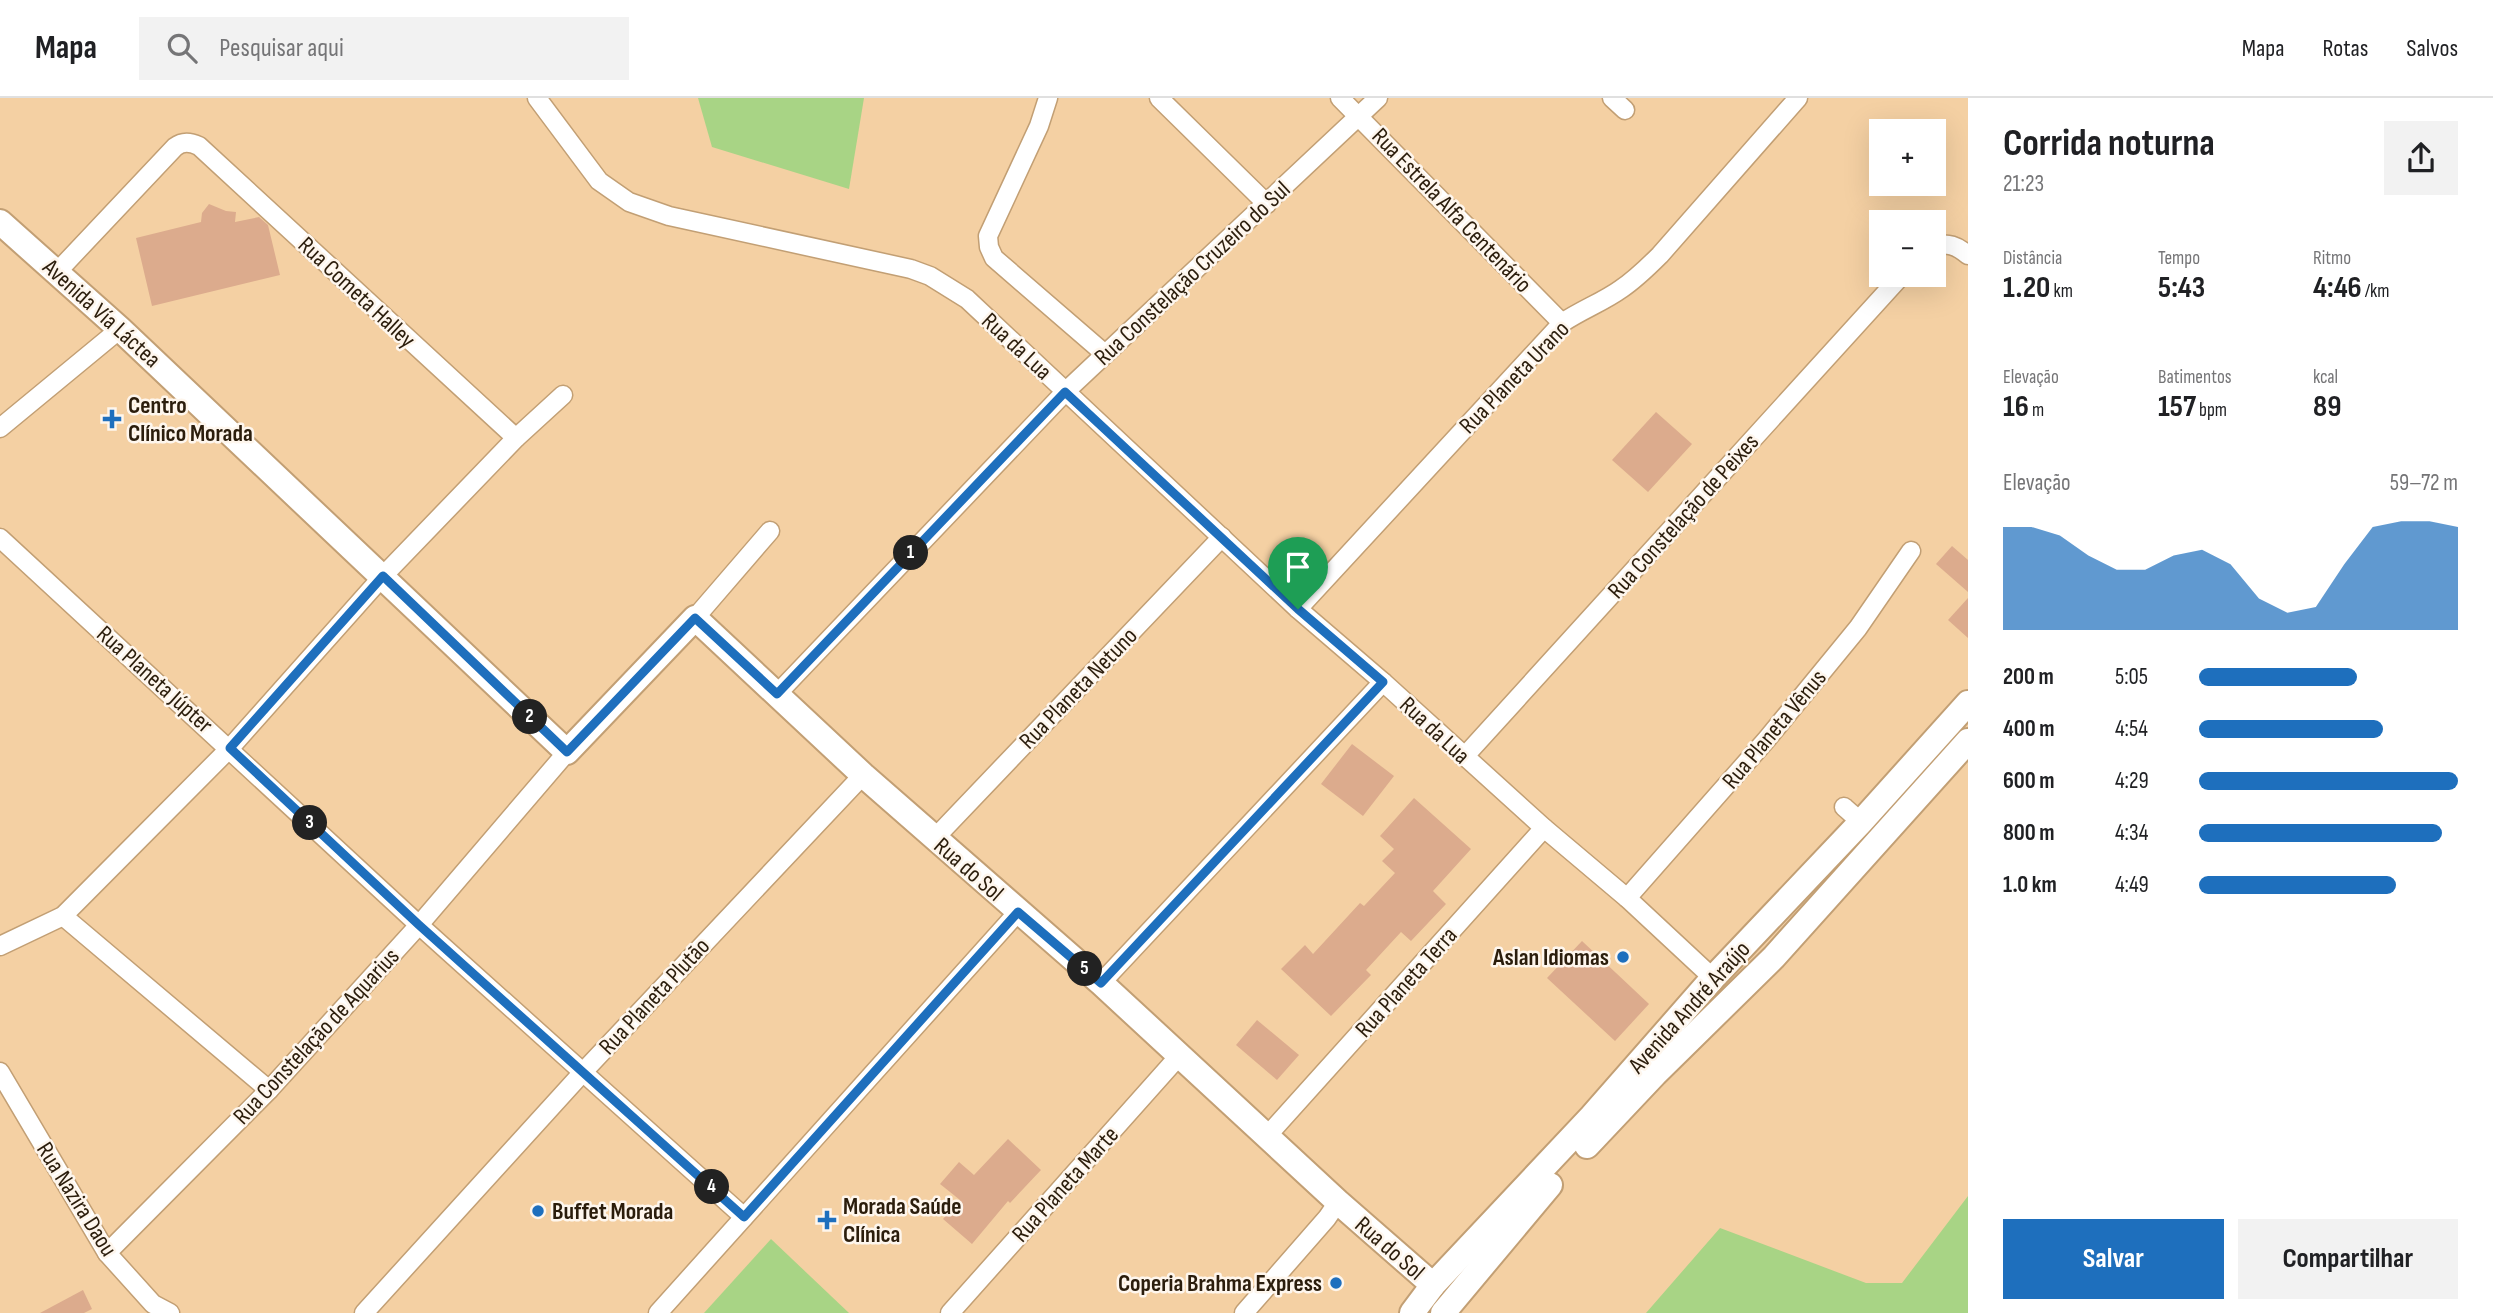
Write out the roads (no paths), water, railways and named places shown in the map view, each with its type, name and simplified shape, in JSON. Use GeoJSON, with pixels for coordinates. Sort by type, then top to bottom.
{"type":"FeatureCollection","features":[{"type":"Feature","properties":{"kind":"street","name":"Rua da Lua"},"geometry":{"type":"LineString","coordinates":[[537,98],[599,181],[629,202],[669,216],[883,262],[930,276],[967,299],[1298,609],[1544,828],[1627,898],[1713,978]]}},
{"type":"Feature","properties":{"kind":"street"},"geometry":{"type":"LineString","coordinates":[[1048,98],[1039,126],[988,236],[989,247],[994,258],[1105,354]]}},
{"type":"Feature","properties":{"kind":"street"},"geometry":{"type":"LineString","coordinates":[[1159,98],[1267,204]]}},
{"type":"Feature","properties":{"kind":"street","name":"Rua Estrela Alfa Centenário"},"geometry":{"type":"LineString","coordinates":[[1340,98],[1562,323]]}},
{"type":"Feature","properties":{"kind":"street","name":"Rua Constelação Cruzeiro do Sul"},"geometry":{"type":"LineString","coordinates":[[777,694],[1065,392],[1378,98]]}},
{"type":"Feature","properties":{"kind":"street","name":"Rua Planeta Urano"},"geometry":{"type":"LineString","coordinates":[[1298,609],[1562,323],[1583,308],[1619,290],[1660,255],[1798,98]]}},
{"type":"Feature","properties":{"kind":"street","name":"Rua Cometa Halley"},"geometry":{"type":"LineString","coordinates":[[57,272],[175,147],[186,142],[199,146],[516,438]]}},
{"type":"Feature","properties":{"kind":"street","name":"Avenida Vía Láctea"},"geometry":{"type":"LineString","coordinates":[[0,222],[120,329],[567,752]]}},
{"type":"Feature","properties":{"kind":"street"},"geometry":{"type":"LineString","coordinates":[[1946,244],[1958,246],[1968,255]]}},
{"type":"Feature","properties":{"kind":"street","name":"Rua Constelação de Peixes"},"geometry":{"type":"LineString","coordinates":[[1464,757],[1891,287]]}},
{"type":"Feature","properties":{"kind":"street"},"geometry":{"type":"LineString","coordinates":[[0,428],[120,329]]}},
{"type":"Feature","properties":{"kind":"street"},"geometry":{"type":"LineString","coordinates":[[0,946],[63,916],[230,748],[383,576],[516,438],[563,396]]}},
{"type":"Feature","properties":{"kind":"street","name":"Rua Constelação de Aquarius"},"geometry":{"type":"LineString","coordinates":[[107,1253],[270,1090],[419,925],[567,752],[695,618],[771,531]]}},
{"type":"Feature","properties":{"kind":"street","name":"Rua Planeta Netuno"},"geometry":{"type":"LineString","coordinates":[[934,839],[1222,537]]}},
{"type":"Feature","properties":{"kind":"street","name":"Rua Planeta Júpter"},"geometry":{"type":"LineString","coordinates":[[0,538],[419,925],[744,1217]]}},
{"type":"Feature","properties":{"kind":"street","name":"Rua Planeta Vênus"},"geometry":{"type":"LineString","coordinates":[[1627,898],[1767,739],[1850,638],[1911,551]]}},
{"type":"Feature","properties":{"kind":"street","name":"Rua do Sol"},"geometry":{"type":"LineString","coordinates":[[695,618],[863,775],[1101,983],[1269,1135],[1338,1202],[1433,1285]]}},
{"type":"Feature","properties":{"kind":"street"},"geometry":{"type":"LineString","coordinates":[[1101,983],[1383,682]]}},
{"type":"Feature","properties":{"kind":"street","name":"Avenida André Araújo"},"geometry":{"type":"LineString","coordinates":[[1412,1313],[1433,1285],[1592,1116],[1852,814],[1967,705]]}},
{"type":"Feature","properties":{"kind":"street","name":"Avenida André Araújo"},"geometry":{"type":"LineString","coordinates":[[1443,1313],[1535,1201],[1655,1074],[1780,950],[1968,741]]}},
{"type":"Feature","properties":{"kind":"street","name":"Rua Planeta Plutão"},"geometry":{"type":"LineString","coordinates":[[364,1313],[584,1071],[863,775]]}},
{"type":"Feature","properties":{"kind":"street","name":"Rua Planeta Terra"},"geometry":{"type":"LineString","coordinates":[[1269,1135],[1544,828]]}},
{"type":"Feature","properties":{"kind":"street"},"geometry":{"type":"LineString","coordinates":[[658,1313],[1018,912]]}},
{"type":"Feature","properties":{"kind":"street"},"geometry":{"type":"LineString","coordinates":[[63,916],[270,1090]]}},
{"type":"Feature","properties":{"kind":"street","name":"Rua Planeta Marte"},"geometry":{"type":"LineString","coordinates":[[950,1313],[1179,1056]]}},
{"type":"Feature","properties":{"kind":"street","name":"Rua Nazira Daou"},"geometry":{"type":"LineString","coordinates":[[0,1072],[107,1253],[153,1304],[170,1313]]}},
{"type":"Feature","properties":{"kind":"street"},"geometry":{"type":"LineString","coordinates":[[1244,1313],[1338,1202]]}},
{"type":"Feature","properties":{"kind":"place","name":"Centro Clínico Morada"},"geometry":{"type":"Point","coordinates":[112,419]}},
{"type":"Feature","properties":{"kind":"place","name":"Aslan Idiomas"},"geometry":{"type":"Point","coordinates":[1623,957]}},
{"type":"Feature","properties":{"kind":"place","name":"Buffet Morada"},"geometry":{"type":"Point","coordinates":[538,1211]}},
{"type":"Feature","properties":{"kind":"place","name":"Morada Saúde Clínica"},"geometry":{"type":"Point","coordinates":[827,1220]}},
{"type":"Feature","properties":{"kind":"place","name":"Coperia Brahma Express"},"geometry":{"type":"Point","coordinates":[1336,1283]}}]}
